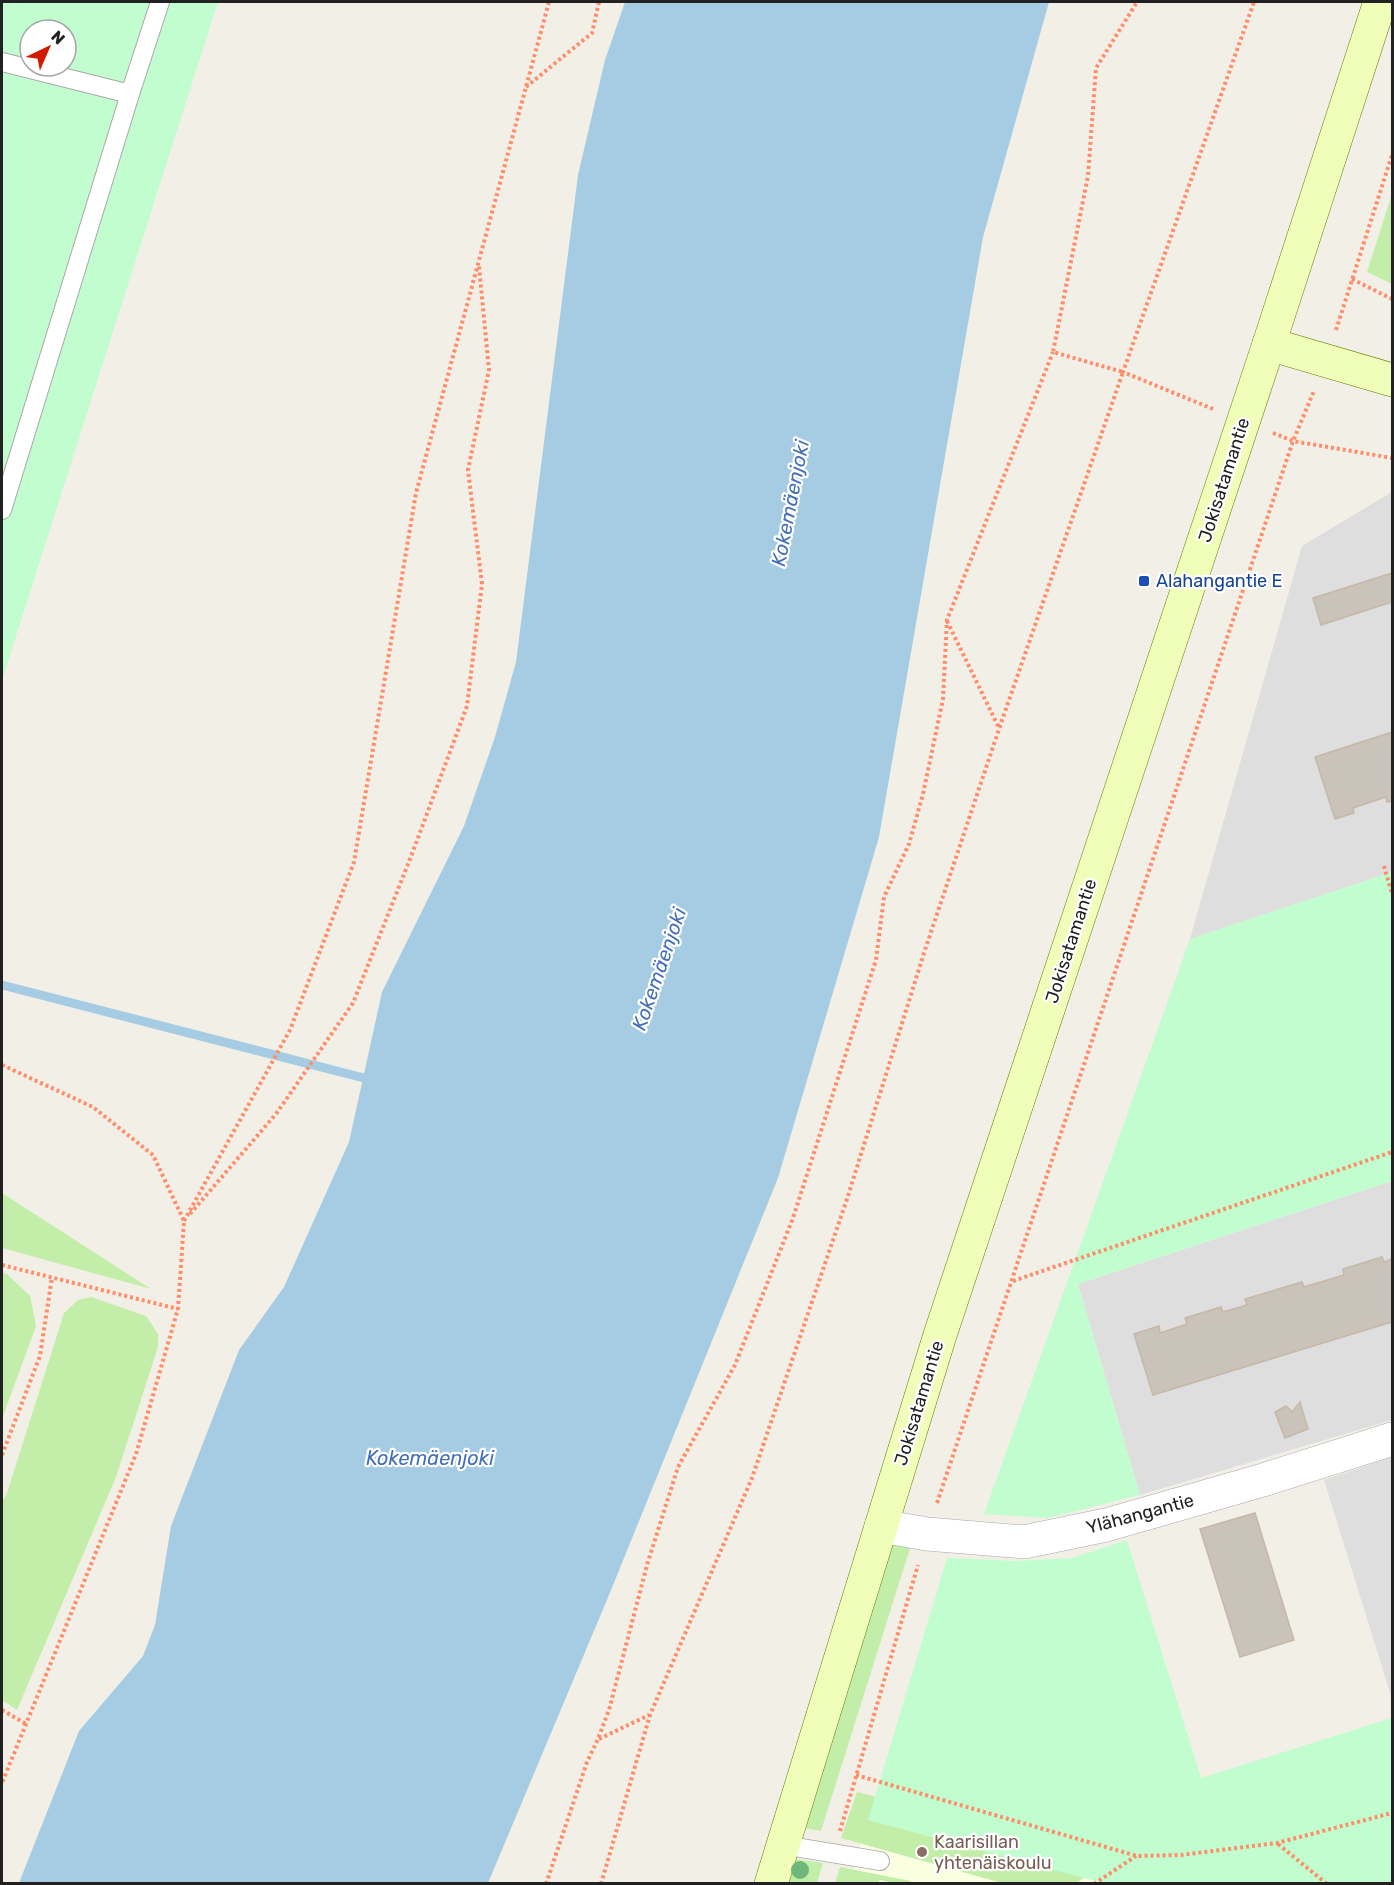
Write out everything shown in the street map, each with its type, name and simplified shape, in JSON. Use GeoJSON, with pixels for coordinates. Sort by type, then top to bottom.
{"type":"FeatureCollection","features":[{"type":"Feature","properties":{"kind":"street","name":"Jokisatamantie"},"geometry":{"type":"LineString","coordinates":[[771,1884],[940,1335],[1244,422],[1380,2]]}},
{"type":"Feature","properties":{"kind":"street"},"geometry":{"type":"LineString","coordinates":[[1269,344],[1392,380]]}},
{"type":"Feature","properties":{"kind":"street","name":"Ylähangantie"},"geometry":{"type":"LineString","coordinates":[[881,1526],[927,1534],[1024,1542],[1106,1525],[1263,1480],[1392,1439]]}},
{"type":"Feature","properties":{"kind":"lane"},"geometry":{"type":"LineString","coordinates":[[2,510],[160,2]]}},
{"type":"Feature","properties":{"kind":"lane"},"geometry":{"type":"LineString","coordinates":[[2,62],[130,94]]}},
{"type":"Feature","properties":{"kind":"lane"},"geometry":{"type":"LineString","coordinates":[[783,1845],[880,1861]]}},
{"type":"Feature","properties":{"kind":"path"},"geometry":{"type":"LineString","coordinates":[[2,1783],[136,1454],[178,1309],[184,1221],[290,1029],[354,862],[416,493],[549,2]]}},
{"type":"Feature","properties":{"kind":"path"},"geometry":{"type":"LineString","coordinates":[[526,87],[592,33],[599,2]]}},
{"type":"Feature","properties":{"kind":"path"},"geometry":{"type":"LineString","coordinates":[[546,1884],[587,1762],[609,1710],[647,1565],[678,1467],[735,1365],[794,1218],[843,1068],[876,960],[884,897],[909,844],[923,794],[944,699],[947,620],[1053,352],[1088,176],[1096,68],[1137,2]]}},
{"type":"Feature","properties":{"kind":"path"},"geometry":{"type":"LineString","coordinates":[[601,1884],[650,1715],[753,1478],[847,1199],[924,953],[999,729],[1254,2]]}},
{"type":"Feature","properties":{"kind":"path"},"geometry":{"type":"LineString","coordinates":[[834,1852],[927,1534],[1293,441],[1327,361],[1392,154]]}},
{"type":"Feature","properties":{"kind":"path"},"geometry":{"type":"LineString","coordinates":[[184,1221],[276,1114],[353,1003],[467,706],[482,584],[468,470],[489,370],[478,262]]}},
{"type":"Feature","properties":{"kind":"path"},"geometry":{"type":"LineString","coordinates":[[1352,279],[1392,299]]}},
{"type":"Feature","properties":{"kind":"path"},"geometry":{"type":"LineString","coordinates":[[1053,352],[1124,372],[1244,422]]}},
{"type":"Feature","properties":{"kind":"path"},"geometry":{"type":"LineString","coordinates":[[1293,441],[1392,458]]}},
{"type":"Feature","properties":{"kind":"path"},"geometry":{"type":"LineString","coordinates":[[947,620],[999,729]]}},
{"type":"Feature","properties":{"kind":"path"},"geometry":{"type":"LineString","coordinates":[[1384,866],[1392,894]]}},
{"type":"Feature","properties":{"kind":"path"},"geometry":{"type":"LineString","coordinates":[[2,1065],[93,1107],[153,1155],[184,1221]]}},
{"type":"Feature","properties":{"kind":"path"},"geometry":{"type":"LineString","coordinates":[[1013,1281],[1392,1152]]}},
{"type":"Feature","properties":{"kind":"path"},"geometry":{"type":"LineString","coordinates":[[2,1265],[178,1309]]}},
{"type":"Feature","properties":{"kind":"path"},"geometry":{"type":"LineString","coordinates":[[2,1455],[40,1356],[52,1277]]}},
{"type":"Feature","properties":{"kind":"path"},"geometry":{"type":"LineString","coordinates":[[2,1710],[26,1724]]}},
{"type":"Feature","properties":{"kind":"path"},"geometry":{"type":"LineString","coordinates":[[598,1739],[650,1715]]}},
{"type":"Feature","properties":{"kind":"path"},"geometry":{"type":"LineString","coordinates":[[856,1775],[1137,1856],[1181,1855],[1277,1843],[1392,1813]]}},
{"type":"Feature","properties":{"kind":"path"},"geometry":{"type":"LineString","coordinates":[[1277,1843],[1327,1884]]}},
{"type":"Feature","properties":{"kind":"path"},"geometry":{"type":"LineString","coordinates":[[1094,1884],[1137,1856]]}},
{"type":"Feature","properties":{"kind":"shaded area"},"geometry":{"type":"Polygon","coordinates":[[[1392,492],[1392,872],[1190,939],[1302,546],[1392,492]]]}},
{"type":"Feature","properties":{"kind":"shaded area"},"geometry":{"type":"Polygon","coordinates":[[[1392,1181],[1392,1420],[1140,1495],[1078,1284],[1392,1181]]]}},
{"type":"Feature","properties":{"kind":"shaded area"},"geometry":{"type":"Polygon","coordinates":[[[1392,1457],[1392,1699],[1324,1480],[1392,1457]]]}},
{"type":"Feature","properties":{"kind":"shaded area","name":"Kaarisillan yhtenäiskoulu"},"geometry":{"type":"Polygon","coordinates":[[[868,1820],[1103,1883],[849,1884],[868,1820]]]}},
{"type":"Feature","properties":{"kind":"green space"},"geometry":{"type":"Polygon","coordinates":[[[2,2],[218,2],[2,680],[2,2]]]}},
{"type":"Feature","properties":{"kind":"green space"},"geometry":{"type":"Polygon","coordinates":[[[1392,194],[1392,284],[1367,272],[1392,194]]]}},
{"type":"Feature","properties":{"kind":"green space"},"geometry":{"type":"Polygon","coordinates":[[[1392,872],[1392,1181],[1078,1284],[1140,1495],[1048,1518],[984,1514],[1190,939],[1392,872]]]}},
{"type":"Feature","properties":{"kind":"green space"},"geometry":{"type":"Polygon","coordinates":[[[2,1193],[151,1289],[2,1248],[2,1193]]]}},
{"type":"Feature","properties":{"kind":"green space"},"geometry":{"type":"Polygon","coordinates":[[[2,1273],[7,1274],[30,1296],[36,1326],[2,1419],[2,1273]]]}},
{"type":"Feature","properties":{"kind":"green space"},"geometry":{"type":"Polygon","coordinates":[[[91,1297],[146,1316],[158,1334],[158,1347],[116,1477],[17,1710],[2,1700],[2,1502],[7,1493],[64,1313],[78,1300],[91,1297]]]}},
{"type":"Feature","properties":{"kind":"green space"},"geometry":{"type":"Polygon","coordinates":[[[1127,1540],[1201,1778],[1392,1718],[1392,1883],[1103,1883],[868,1820],[947,1558],[1016,1561],[1072,1558],[1127,1540]]]}},
{"type":"Feature","properties":{"kind":"green space"},"geometry":{"type":"Polygon","coordinates":[[[888,1544],[911,1545],[821,1831],[798,1827],[888,1544]]]}},
{"type":"Feature","properties":{"kind":"green space"},"geometry":{"type":"Polygon","coordinates":[[[857,1792],[1116,1857],[1076,1883],[1002,1883],[841,1838],[857,1792]]]}},
{"type":"Feature","properties":{"kind":"green space"},"geometry":{"type":"Polygon","coordinates":[[[788,1858],[823,1863],[817,1883],[781,1884],[788,1858]]]}},
{"type":"Feature","properties":{"kind":"green space"},"geometry":{"type":"Polygon","coordinates":[[[840,1867],[911,1881],[910,1884],[880,1880],[878,1883],[835,1883],[840,1867]]]}},
{"type":"Feature","properties":{"kind":"water","name":"Kokemäenjoki"},"geometry":{"type":"Polygon","coordinates":[[[625,2],[1049,2],[983,237],[879,837],[778,1178],[609,1595],[488,1883],[19,1883],[79,1731],[143,1656],[155,1625],[171,1526],[239,1350],[284,1287],[349,1142],[382,992],[464,826],[495,737],[516,662],[578,175],[605,60],[625,2]]]}},
{"type":"Feature","properties":{"kind":"building"},"geometry":{"type":"Polygon","coordinates":[[[1392,573],[1392,602],[1321,625],[1313,598],[1392,573]]]}},
{"type":"Feature","properties":{"kind":"building"},"geometry":{"type":"Polygon","coordinates":[[[1392,732],[1392,801],[1387,802],[1386,797],[1353,808],[1354,813],[1335,819],[1315,757],[1392,732]]]}},
{"type":"Feature","properties":{"kind":"building"},"geometry":{"type":"Polygon","coordinates":[[[1382,1257],[1384,1262],[1392,1259],[1392,1322],[1153,1395],[1134,1334],[1159,1326],[1160,1333],[1187,1324],[1185,1318],[1221,1307],[1223,1312],[1247,1305],[1245,1299],[1302,1282],[1304,1287],[1344,1275],[1343,1269],[1382,1257]]]}},
{"type":"Feature","properties":{"kind":"building"},"geometry":{"type":"Polygon","coordinates":[[[1300,1402],[1308,1429],[1285,1438],[1275,1412],[1286,1406],[1292,1412],[1300,1402]]]}},
{"type":"Feature","properties":{"kind":"building"},"geometry":{"type":"Polygon","coordinates":[[[1255,1513],[1294,1640],[1240,1657],[1200,1529],[1255,1513]]]}},
{"type":"Feature","properties":{"kind":"waterway"},"geometry":{"type":"LineString","coordinates":[[2,985],[364,1078]]}},
{"type":"Feature","properties":{"kind":"place","name":"Alahangantie E"},"geometry":{"type":"Point","coordinates":[1144,581]}},
{"type":"Feature","properties":{"kind":"place","name":"Kaarisillan yhtenäiskoulu"},"geometry":{"type":"Point","coordinates":[922,1852]}}]}
